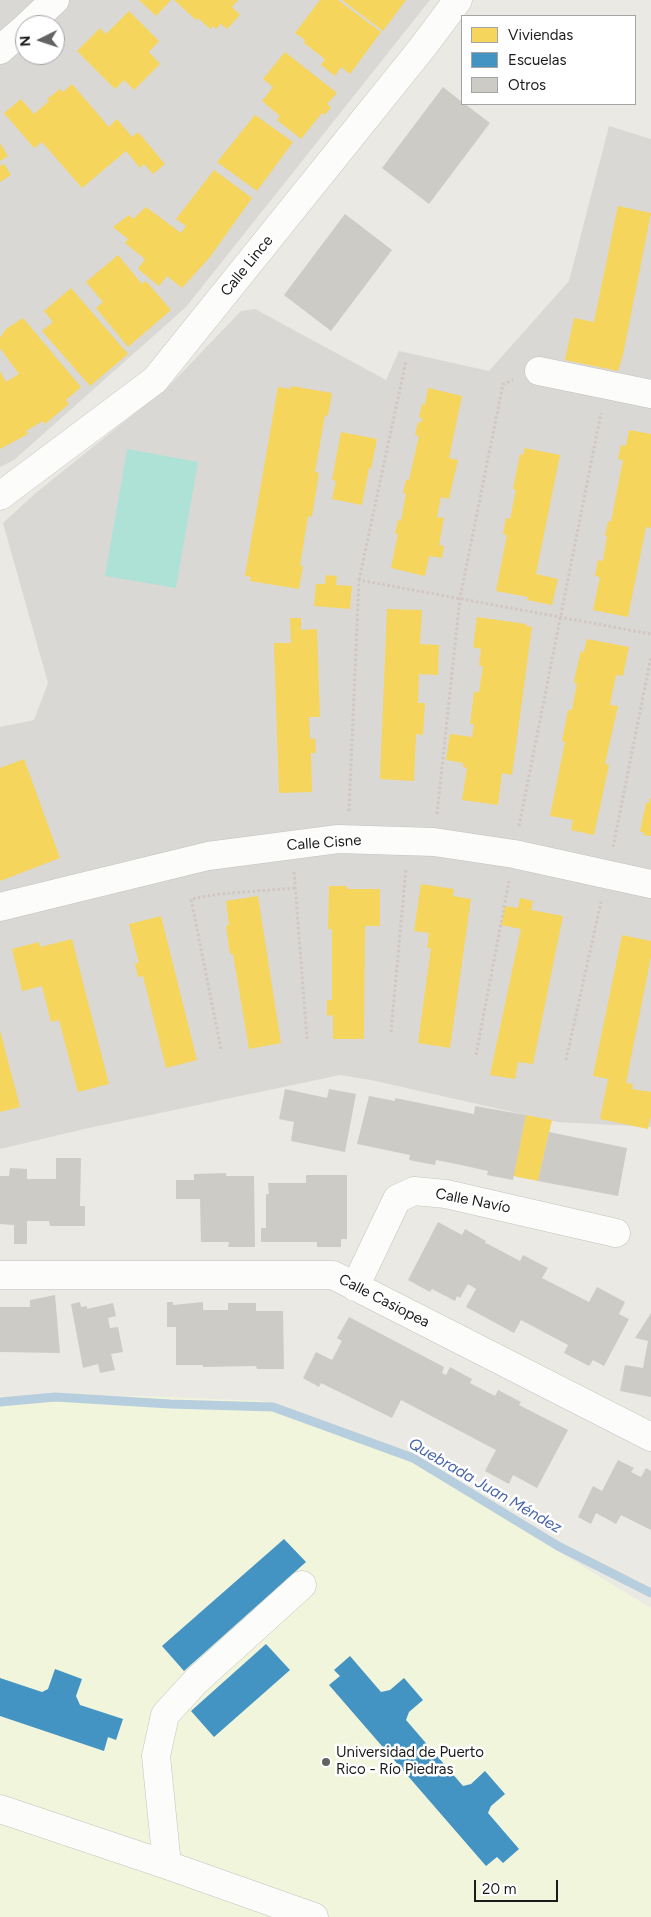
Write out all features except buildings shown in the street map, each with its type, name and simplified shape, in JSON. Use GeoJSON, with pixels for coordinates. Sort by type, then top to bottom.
{"type":"FeatureCollection","features":[{"type":"Feature","properties":{"kind":"street"},"geometry":{"type":"LineString","coordinates":[[13,33],[55,0]]}},
{"type":"Feature","properties":{"kind":"street","name":"Calle Lince"},"geometry":{"type":"LineString","coordinates":[[0,496],[155,380],[422,48],[458,0]]}},
{"type":"Feature","properties":{"kind":"street"},"geometry":{"type":"LineString","coordinates":[[539,371],[651,394]]}},
{"type":"Feature","properties":{"kind":"street","name":"Calle Cisne"},"geometry":{"type":"LineString","coordinates":[[0,908],[208,856],[292,844],[347,839],[421,841],[514,854],[651,884]]}},
{"type":"Feature","properties":{"kind":"street","name":"Calle Navío"},"geometry":{"type":"LineString","coordinates":[[355,1287],[397,1199],[414,1191],[446,1194],[616,1233]]}},
{"type":"Feature","properties":{"kind":"street","name":"Calle Casiopea"},"geometry":{"type":"LineString","coordinates":[[0,1275],[333,1276],[651,1437]]}},
{"type":"Feature","properties":{"kind":"street"},"geometry":{"type":"LineString","coordinates":[[167,1865],[156,1756],[164,1715],[196,1681],[302,1585]]}},
{"type":"Feature","properties":{"kind":"street"},"geometry":{"type":"LineString","coordinates":[[0,1809],[314,1917]]}},
{"type":"Feature","properties":{"kind":"path"},"geometry":{"type":"LineString","coordinates":[[347,839],[359,580],[406,361]]}},
{"type":"Feature","properties":{"kind":"path"},"geometry":{"type":"LineString","coordinates":[[391,1032],[460,598],[503,384],[539,371]]}},
{"type":"Feature","properties":{"kind":"path"},"geometry":{"type":"LineString","coordinates":[[476,1055],[607,385]]}},
{"type":"Feature","properties":{"kind":"path"},"geometry":{"type":"LineString","coordinates":[[359,580],[651,634]]}},
{"type":"Feature","properties":{"kind":"path"},"geometry":{"type":"LineString","coordinates":[[292,844],[307,1039]]}},
{"type":"Feature","properties":{"kind":"path"},"geometry":{"type":"LineString","coordinates":[[221,1049],[190,899],[219,894],[296,888]]}},
{"type":"Feature","properties":{"kind":"shaded area"},"geometry":{"type":"Polygon","coordinates":[[[0,0],[430,0],[186,307],[14,460],[0,467],[0,0]]]}},
{"type":"Feature","properties":{"kind":"shaded area"},"geometry":{"type":"Polygon","coordinates":[[[609,126],[651,139],[651,1127],[557,1122],[371,1080],[340,1075],[84,1129],[0,1149],[0,727],[34,720],[48,683],[3,523],[37,492],[171,384],[241,311],[255,309],[386,380],[399,351],[489,371],[569,281],[609,126]]]}},
{"type":"Feature","properties":{"kind":"shaded area"},"geometry":{"type":"Polygon","coordinates":[[[127,449],[198,462],[176,588],[105,576],[127,449]]]}},
{"type":"Feature","properties":{"kind":"shaded area","name":"Universidad de Puerto Rico - Río Piedras"},"geometry":{"type":"Polygon","coordinates":[[[0,1396],[34,1401],[139,1396],[261,1401],[392,1450],[651,1608],[651,1917],[0,1917],[0,1396]]]}},
{"type":"Feature","properties":{"kind":"waterway","name":"Quebrada Juan Méndez"},"geometry":{"type":"LineString","coordinates":[[0,1402],[55,1397],[170,1404],[273,1407],[413,1458],[558,1546],[651,1593]]}},
{"type":"Feature","properties":{"kind":"place","name":"Universidad de Puerto Rico - Río Piedras"},"geometry":{"type":"Point","coordinates":[326,1762]}}]}
